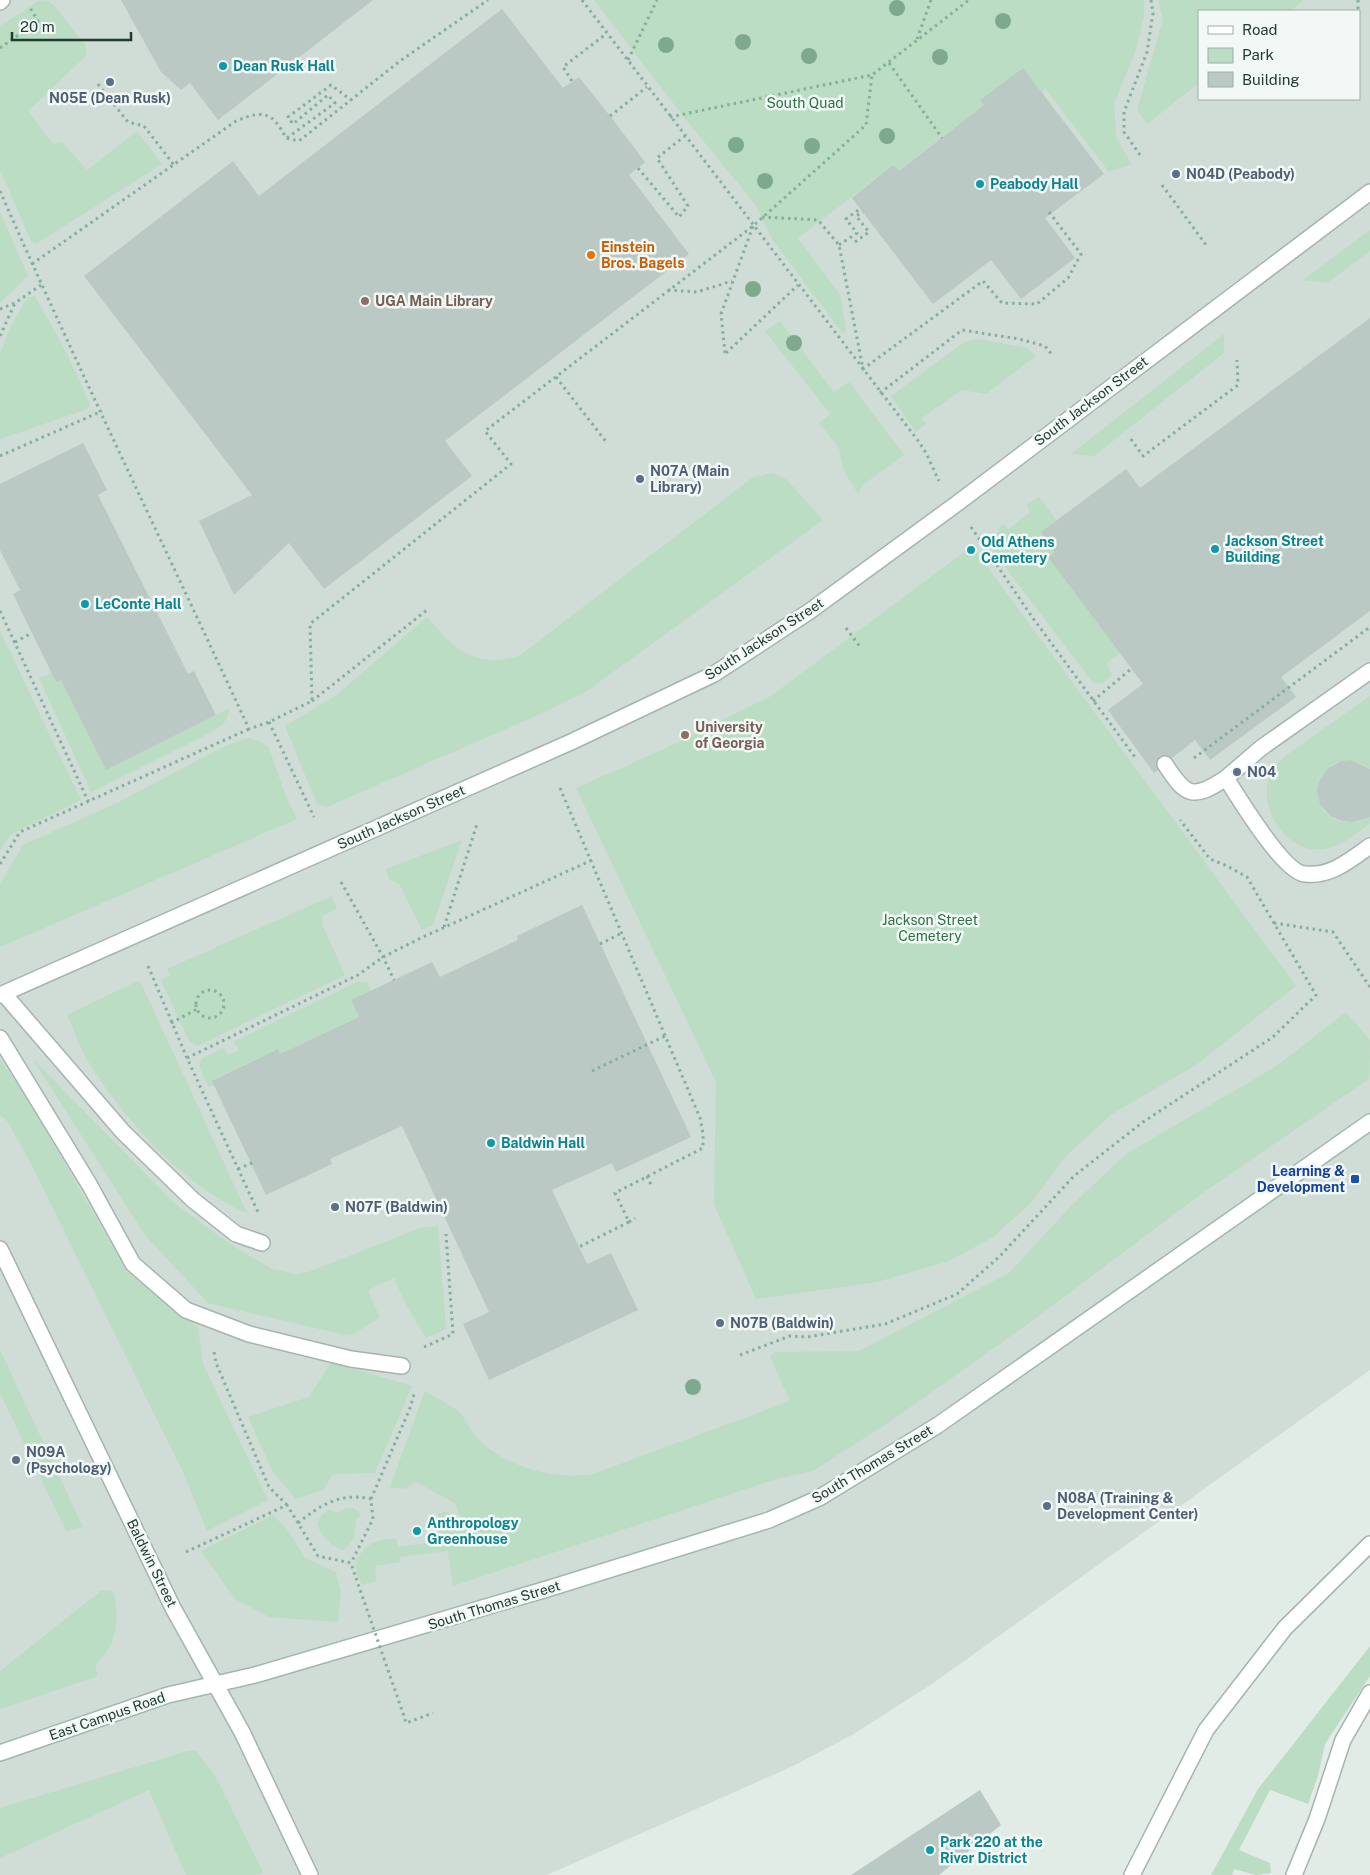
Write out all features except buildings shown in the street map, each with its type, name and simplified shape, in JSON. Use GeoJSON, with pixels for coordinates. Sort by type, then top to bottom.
{"type":"FeatureCollection","features":[{"type":"Feature","properties":{"kind":"street","name":"South Jackson Street"},"geometry":{"type":"LineString","coordinates":[[2,994],[571,742],[714,674],[810,611],[955,505],[1370,192]]}},
{"type":"Feature","properties":{"kind":"street"},"geometry":{"type":"LineString","coordinates":[[1169,769],[1181,786],[1192,793],[1206,792],[1226,778],[1261,748],[1370,671]]}},
{"type":"Feature","properties":{"kind":"street"},"geometry":{"type":"LineString","coordinates":[[1226,778],[1253,821],[1289,866],[1303,874],[1333,870],[1370,846]]}},
{"type":"Feature","properties":{"kind":"street"},"geometry":{"type":"LineString","coordinates":[[2,994],[123,1132],[193,1200],[236,1234],[262,1243]]}},
{"type":"Feature","properties":{"kind":"street"},"geometry":{"type":"LineString","coordinates":[[0,1038],[89,1184],[133,1264],[186,1310],[249,1334],[351,1359],[399,1366]]}},
{"type":"Feature","properties":{"kind":"street","name":"South Thomas Street"},"geometry":{"type":"LineString","coordinates":[[215,1683],[255,1675],[473,1612],[769,1520],[819,1498],[938,1425],[1370,1122]]}},
{"type":"Feature","properties":{"kind":"street","name":"Baldwin Street"},"geometry":{"type":"LineString","coordinates":[[0,1249],[173,1608],[242,1732],[310,1875]]}},
{"type":"Feature","properties":{"kind":"street"},"geometry":{"type":"LineString","coordinates":[[1132,1875],[1206,1730],[1285,1628],[1370,1544]]}},
{"type":"Feature","properties":{"kind":"street","name":"East Campus Road"},"geometry":{"type":"LineString","coordinates":[[0,1753],[168,1695],[215,1683]]}},
{"type":"Feature","properties":{"kind":"street"},"geometry":{"type":"LineString","coordinates":[[1294,1875],[1317,1819],[1343,1740],[1370,1693]]}},
{"type":"Feature","properties":{"kind":"path"},"geometry":{"type":"LineString","coordinates":[[0,48],[38,21],[26,0]]}},
{"type":"Feature","properties":{"kind":"path"},"geometry":{"type":"LineString","coordinates":[[32,264],[236,121],[254,113],[266,114],[279,125],[286,138],[299,141],[400,61],[488,0]]}},
{"type":"Feature","properties":{"kind":"path"},"geometry":{"type":"LineString","coordinates":[[582,0],[926,453],[939,481]]}},
{"type":"Feature","properties":{"kind":"path"},"geometry":{"type":"LineString","coordinates":[[628,60],[657,0]]}},
{"type":"Feature","properties":{"kind":"path"},"geometry":{"type":"LineString","coordinates":[[916,40],[931,0]]}},
{"type":"Feature","properties":{"kind":"path"},"geometry":{"type":"LineString","coordinates":[[670,117],[872,75],[968,0]]}},
{"type":"Feature","properties":{"kind":"path"},"geometry":{"type":"LineString","coordinates":[[1140,155],[1124,132],[1124,112],[1147,52],[1153,12],[1151,0]]}},
{"type":"Feature","properties":{"kind":"path"},"geometry":{"type":"LineString","coordinates":[[572,81],[562,67],[606,34]]}},
{"type":"Feature","properties":{"kind":"path"},"geometry":{"type":"LineString","coordinates":[[889,63],[942,138]]}},
{"type":"Feature","properties":{"kind":"path"},"geometry":{"type":"LineString","coordinates":[[312,701],[310,624],[511,464],[485,431],[753,226],[866,125],[872,75]]}},
{"type":"Feature","properties":{"kind":"path"},"geometry":{"type":"LineString","coordinates":[[98,84],[128,122],[144,126],[174,165]]}},
{"type":"Feature","properties":{"kind":"path"},"geometry":{"type":"LineString","coordinates":[[286,138],[335,103],[328,95],[293,124],[288,117],[331,85],[351,100]]}},
{"type":"Feature","properties":{"kind":"path"},"geometry":{"type":"LineString","coordinates":[[610,116],[647,87]]}},
{"type":"Feature","properties":{"kind":"path"},"geometry":{"type":"LineString","coordinates":[[638,168],[679,217],[688,206],[657,158],[685,136]]}},
{"type":"Feature","properties":{"kind":"path"},"geometry":{"type":"LineString","coordinates":[[1162,185],[1206,245]]}},
{"type":"Feature","properties":{"kind":"path"},"geometry":{"type":"LineString","coordinates":[[0,191],[41,285],[102,411],[249,729]]}},
{"type":"Feature","properties":{"kind":"path"},"geometry":{"type":"LineString","coordinates":[[839,245],[857,233],[846,219],[862,210],[856,216],[869,232],[855,242]]}},
{"type":"Feature","properties":{"kind":"path"},"geometry":{"type":"LineString","coordinates":[[863,369],[983,281],[1002,303],[1037,304],[1068,278],[1082,254],[1049,212]]}},
{"type":"Feature","properties":{"kind":"path"},"geometry":{"type":"LineString","coordinates":[[762,217],[818,220],[839,245],[863,369]]}},
{"type":"Feature","properties":{"kind":"path"},"geometry":{"type":"LineString","coordinates":[[753,226],[720,314],[726,353],[798,285]]}},
{"type":"Feature","properties":{"kind":"path"},"geometry":{"type":"LineString","coordinates":[[668,290],[697,292],[732,281]]}},
{"type":"Feature","properties":{"kind":"path"},"geometry":{"type":"LineString","coordinates":[[0,309],[15,303],[41,285]]}},
{"type":"Feature","properties":{"kind":"path"},"geometry":{"type":"LineString","coordinates":[[0,336],[15,303]]}},
{"type":"Feature","properties":{"kind":"path"},"geometry":{"type":"LineString","coordinates":[[880,393],[962,330],[1019,339],[1045,346],[1053,356]]}},
{"type":"Feature","properties":{"kind":"path"},"geometry":{"type":"LineString","coordinates":[[1131,439],[1143,456],[1238,386],[1237,360]]}},
{"type":"Feature","properties":{"kind":"path"},"geometry":{"type":"LineString","coordinates":[[556,376],[607,444]]}},
{"type":"Feature","properties":{"kind":"path"},"geometry":{"type":"LineString","coordinates":[[0,456],[102,411]]}},
{"type":"Feature","properties":{"kind":"path"},"geometry":{"type":"LineString","coordinates":[[974,530],[1030,614],[1140,764]]}},
{"type":"Feature","properties":{"kind":"path"},"geometry":{"type":"LineString","coordinates":[[0,864],[20,832],[89,803],[312,701],[426,610]]}},
{"type":"Feature","properties":{"kind":"path"},"geometry":{"type":"LineString","coordinates":[[0,611],[89,803]]}},
{"type":"Feature","properties":{"kind":"path"},"geometry":{"type":"LineString","coordinates":[[1169,769],[1370,627]]}},
{"type":"Feature","properties":{"kind":"path"},"geometry":{"type":"LineString","coordinates":[[846,628],[860,647]]}},
{"type":"Feature","properties":{"kind":"path"},"geometry":{"type":"LineString","coordinates":[[15,642],[32,633]]}},
{"type":"Feature","properties":{"kind":"path"},"geometry":{"type":"LineString","coordinates":[[1093,701],[1131,669]]}},
{"type":"Feature","properties":{"kind":"path"},"geometry":{"type":"LineString","coordinates":[[269,722],[314,817]]}},
{"type":"Feature","properties":{"kind":"path"},"geometry":{"type":"LineString","coordinates":[[560,788],[700,1118],[703,1133],[703,1148],[615,1192],[629,1222]]}},
{"type":"Feature","properties":{"kind":"path"},"geometry":{"type":"LineString","coordinates":[[740,1355],[790,1336],[807,1337],[885,1324],[957,1294],[1000,1256],[1074,1176],[1143,1122],[1273,1037],[1316,995],[1248,878],[1210,859],[1178,816]]}},
{"type":"Feature","properties":{"kind":"path"},"geometry":{"type":"LineString","coordinates":[[444,927],[477,824]]}},
{"type":"Feature","properties":{"kind":"path"},"geometry":{"type":"LineString","coordinates":[[186,1058],[358,975],[384,957],[444,927],[592,860]]}},
{"type":"Feature","properties":{"kind":"path"},"geometry":{"type":"LineString","coordinates":[[342,882],[384,957],[394,980]]}},
{"type":"Feature","properties":{"kind":"path"},"geometry":{"type":"LineString","coordinates":[[1274,923],[1333,932],[1370,987]]}},
{"type":"Feature","properties":{"kind":"path"},"geometry":{"type":"LineString","coordinates":[[600,944],[622,933]]}},
{"type":"Feature","properties":{"kind":"path"},"geometry":{"type":"LineString","coordinates":[[148,966],[186,1058],[262,1219]]}},
{"type":"Feature","properties":{"kind":"path"},"geometry":{"type":"LineString","coordinates":[[206,990],[216,991],[223,998],[225,1006],[217,1017],[207,1018],[197,1009],[198,995],[206,990]]}},
{"type":"Feature","properties":{"kind":"path"},"geometry":{"type":"LineString","coordinates":[[171,1023],[197,1009]]}},
{"type":"Feature","properties":{"kind":"path"},"geometry":{"type":"LineString","coordinates":[[592,1071],[665,1036]]}},
{"type":"Feature","properties":{"kind":"path"},"geometry":{"type":"LineString","coordinates":[[238,1169],[252,1163]]}},
{"type":"Feature","properties":{"kind":"path"},"geometry":{"type":"LineString","coordinates":[[647,1176],[652,1187]]}},
{"type":"Feature","properties":{"kind":"path"},"geometry":{"type":"LineString","coordinates":[[579,1246],[635,1218]]}},
{"type":"Feature","properties":{"kind":"path"},"geometry":{"type":"LineString","coordinates":[[399,1366],[422,1347],[453,1334],[446,1234]]}},
{"type":"Feature","properties":{"kind":"path"},"geometry":{"type":"LineString","coordinates":[[210,1319],[216,1363],[269,1487],[287,1505],[318,1556],[350,1563]]}},
{"type":"Feature","properties":{"kind":"path"},"geometry":{"type":"LineString","coordinates":[[416,1388],[410,1408],[371,1499],[373,1519],[350,1563],[406,1723],[433,1713]]}},
{"type":"Feature","properties":{"kind":"path"},"geometry":{"type":"LineString","coordinates":[[298,1523],[319,1506],[336,1498],[359,1496],[371,1499]]}},
{"type":"Feature","properties":{"kind":"path"},"geometry":{"type":"LineString","coordinates":[[186,1552],[287,1505]]}},
{"type":"Feature","properties":{"kind":"shaded area","name":"University of Georgia"},"geometry":{"type":"Polygon","coordinates":[[[0,0],[1370,0],[1370,1370],[932,1684],[852,1735],[791,1767],[547,1875],[0,1875],[0,0]]]}},
{"type":"Feature","properties":{"kind":"green space"},"geometry":{"type":"Polygon","coordinates":[[[40,0],[48,1],[54,5],[85,45],[87,55],[28,111],[53,144],[62,142],[87,170],[137,131],[162,164],[36,244],[31,241],[0,169],[0,26],[40,0]]]}},
{"type":"Feature","properties":{"kind":"green space","name":"South Quad"},"geometry":{"type":"Polygon","coordinates":[[[594,0],[1144,0],[1144,16],[1135,53],[1114,103],[1116,136],[1131,164],[1109,172],[1045,88],[1042,93],[1023,68],[980,100],[984,105],[898,171],[893,165],[798,238],[840,295],[846,330],[843,334],[772,239],[755,204],[687,121],[594,0]]]}},
{"type":"Feature","properties":{"kind":"green space"},"geometry":{"type":"Polygon","coordinates":[[[1158,0],[1304,0],[1291,10],[1198,10],[1198,84],[1147,124],[1137,110],[1163,19],[1158,0]]]}},
{"type":"Feature","properties":{"kind":"green space"},"geometry":{"type":"Polygon","coordinates":[[[0,212],[28,276],[0,303],[0,212]]]}},
{"type":"Feature","properties":{"kind":"green space"},"geometry":{"type":"Polygon","coordinates":[[[1370,230],[1370,251],[1327,283],[1303,280],[1370,230]]]}},
{"type":"Feature","properties":{"kind":"green space"},"geometry":{"type":"Polygon","coordinates":[[[35,296],[64,348],[90,404],[88,409],[0,439],[0,354],[9,330],[24,303],[29,297],[35,296]]]}},
{"type":"Feature","properties":{"kind":"green space"},"geometry":{"type":"Polygon","coordinates":[[[780,321],[834,392],[849,382],[904,455],[864,484],[858,494],[843,469],[839,448],[819,423],[830,414],[765,331],[780,321]]]}},
{"type":"Feature","properties":{"kind":"green space"},"geometry":{"type":"Polygon","coordinates":[[[1224,334],[1224,353],[1094,456],[1071,454],[1224,334]]]}},
{"type":"Feature","properties":{"kind":"green space"},"geometry":{"type":"Polygon","coordinates":[[[978,339],[1027,348],[1036,356],[986,394],[962,390],[922,418],[926,424],[916,432],[891,396],[964,342],[978,339]]]}},
{"type":"Feature","properties":{"kind":"green space"},"geometry":{"type":"Polygon","coordinates":[[[772,473],[786,479],[823,520],[587,691],[538,715],[327,807],[317,804],[285,726],[335,696],[427,617],[456,647],[477,658],[489,660],[519,656],[752,478],[772,473]]]}},
{"type":"Feature","properties":{"kind":"green space"},"geometry":{"type":"Polygon","coordinates":[[[1039,497],[1071,540],[1048,557],[1120,653],[1106,663],[1112,675],[1102,684],[1093,683],[993,551],[999,527],[1002,524],[1009,529],[1030,512],[1027,505],[1039,497]]]}},
{"type":"Feature","properties":{"kind":"green space","name":"Jackson Street Cemetery"},"geometry":{"type":"Polygon","coordinates":[[[972,546],[1296,986],[1196,1065],[1112,1114],[1066,1156],[1032,1202],[993,1237],[949,1261],[877,1282],[756,1299],[714,1204],[716,1082],[576,788],[662,750],[771,696],[972,546]]]}},
{"type":"Feature","properties":{"kind":"green space"},"geometry":{"type":"Polygon","coordinates":[[[0,631],[81,800],[11,834],[0,851],[0,631]]]}},
{"type":"Feature","properties":{"kind":"green space"},"geometry":{"type":"Polygon","coordinates":[[[52,673],[61,679],[106,770],[229,709],[228,714],[222,725],[215,730],[91,792],[39,678],[52,673]]]}},
{"type":"Feature","properties":{"kind":"green space"},"geometry":{"type":"Polygon","coordinates":[[[1370,696],[1370,769],[1352,761],[1338,762],[1327,770],[1320,781],[1318,794],[1321,807],[1330,817],[1345,822],[1352,822],[1370,813],[1370,823],[1348,839],[1330,848],[1309,848],[1296,844],[1276,824],[1270,812],[1267,784],[1272,771],[1288,754],[1370,696]]]}},
{"type":"Feature","properties":{"kind":"green space"},"geometry":{"type":"Polygon","coordinates":[[[248,738],[260,741],[269,748],[285,794],[297,819],[0,947],[0,884],[23,845],[117,803],[225,746],[248,738]]]}},
{"type":"Feature","properties":{"kind":"green space"},"geometry":{"type":"Polygon","coordinates":[[[462,840],[433,925],[422,930],[400,885],[389,879],[386,869],[462,840]]]}},
{"type":"Feature","properties":{"kind":"green space"},"geometry":{"type":"Polygon","coordinates":[[[332,896],[337,909],[322,916],[323,926],[345,975],[197,1046],[189,1041],[161,980],[170,975],[167,969],[332,896]]]}},
{"type":"Feature","properties":{"kind":"green space"},"geometry":{"type":"Polygon","coordinates":[[[138,981],[142,985],[247,1213],[200,1186],[157,1149],[102,1083],[82,1050],[67,1015],[138,981]]]}},
{"type":"Feature","properties":{"kind":"green space"},"geometry":{"type":"Polygon","coordinates":[[[357,982],[367,982],[371,991],[351,1000],[359,1017],[280,1054],[278,1049],[213,1080],[215,1086],[208,1086],[199,1066],[202,1058],[224,1048],[228,1055],[239,1050],[233,1042],[357,982]]]}},
{"type":"Feature","properties":{"kind":"green space"},"geometry":{"type":"Polygon","coordinates":[[[1346,1012],[1370,1040],[1369,1079],[1200,1195],[1028,1324],[891,1421],[813,1471],[776,1479],[453,1586],[448,1551],[400,1557],[401,1562],[375,1566],[376,1581],[362,1585],[357,1574],[355,1561],[372,1543],[396,1539],[398,1547],[440,1542],[438,1514],[448,1511],[454,1522],[463,1525],[455,1503],[416,1482],[404,1489],[390,1487],[425,1391],[458,1411],[476,1437],[500,1456],[530,1469],[546,1473],[578,1476],[593,1474],[790,1401],[770,1356],[776,1352],[859,1351],[1009,1273],[1071,1206],[1126,1154],[1275,1067],[1346,1012]]]}},
{"type":"Feature","properties":{"kind":"green space"},"geometry":{"type":"Polygon","coordinates":[[[32,1058],[174,1203],[230,1244],[272,1269],[296,1274],[308,1272],[420,1228],[438,1226],[446,1329],[426,1338],[406,1305],[394,1278],[368,1290],[380,1318],[350,1336],[208,1303],[145,1235],[32,1058]]]}},
{"type":"Feature","properties":{"kind":"green space"},"geometry":{"type":"Polygon","coordinates":[[[0,1059],[28,1099],[127,1272],[198,1327],[203,1364],[268,1500],[207,1531],[182,1470],[31,1164],[8,1122],[0,1115],[0,1059]]]}},
{"type":"Feature","properties":{"kind":"green space"},"geometry":{"type":"Polygon","coordinates":[[[0,1350],[83,1527],[66,1531],[0,1393],[0,1350]]]}},
{"type":"Feature","properties":{"kind":"green space"},"geometry":{"type":"Polygon","coordinates":[[[331,1362],[412,1386],[375,1473],[333,1474],[323,1490],[296,1499],[273,1472],[248,1417],[309,1397],[331,1362]]]}},
{"type":"Feature","properties":{"kind":"green space"},"geometry":{"type":"Polygon","coordinates":[[[346,1508],[354,1508],[361,1514],[356,1520],[353,1540],[343,1550],[327,1540],[317,1525],[322,1514],[330,1510],[338,1513],[346,1508]]]}},
{"type":"Feature","properties":{"kind":"green space"},"geometry":{"type":"Polygon","coordinates":[[[273,1515],[286,1528],[305,1558],[336,1572],[341,1593],[338,1622],[269,1617],[235,1599],[201,1551],[273,1515]]]}},
{"type":"Feature","properties":{"kind":"green space"},"geometry":{"type":"Polygon","coordinates":[[[102,1590],[113,1591],[116,1621],[113,1640],[109,1649],[95,1665],[98,1676],[0,1709],[0,1671],[102,1590]]]}},
{"type":"Feature","properties":{"kind":"green space"},"geometry":{"type":"Polygon","coordinates":[[[1370,1646],[1370,1676],[1325,1744],[1318,1776],[1308,1804],[1270,1790],[1239,1850],[1270,1863],[1271,1873],[1256,1875],[1234,1869],[1232,1875],[1211,1875],[1258,1789],[1370,1646]]]}},
{"type":"Feature","properties":{"kind":"green space"},"geometry":{"type":"Polygon","coordinates":[[[188,1751],[196,1751],[216,1777],[263,1872],[257,1875],[186,1875],[149,1790],[0,1858],[0,1808],[188,1751]]]}},
{"type":"Feature","properties":{"kind":"place","name":"Dean Rusk Hall"},"geometry":{"type":"Point","coordinates":[223,66]}},
{"type":"Feature","properties":{"kind":"place","name":"N05E (Dean Rusk)"},"geometry":{"type":"Point","coordinates":[110,82]}},
{"type":"Feature","properties":{"kind":"place","name":"N04D (Peabody)"},"geometry":{"type":"Point","coordinates":[1176,174]}},
{"type":"Feature","properties":{"kind":"place","name":"Peabody Hall"},"geometry":{"type":"Point","coordinates":[980,184]}},
{"type":"Feature","properties":{"kind":"place","name":"Einstein Bros. Bagels"},"geometry":{"type":"Point","coordinates":[591,255]}},
{"type":"Feature","properties":{"kind":"place","name":"UGA Main Library"},"geometry":{"type":"Point","coordinates":[365,301]}},
{"type":"Feature","properties":{"kind":"place","name":"N07A (Main Library)"},"geometry":{"type":"Point","coordinates":[640,479]}},
{"type":"Feature","properties":{"kind":"place","name":"Jackson Street Building"},"geometry":{"type":"Point","coordinates":[1215,549]}},
{"type":"Feature","properties":{"kind":"place","name":"Old Athens Cemetery"},"geometry":{"type":"Point","coordinates":[971,550]}},
{"type":"Feature","properties":{"kind":"place","name":"LeConte Hall"},"geometry":{"type":"Point","coordinates":[85,604]}},
{"type":"Feature","properties":{"kind":"place","name":"University of Georgia"},"geometry":{"type":"Point","coordinates":[685,735]}},
{"type":"Feature","properties":{"kind":"place","name":"N04"},"geometry":{"type":"Point","coordinates":[1237,772]}},
{"type":"Feature","properties":{"kind":"place","name":"Baldwin Hall"},"geometry":{"type":"Point","coordinates":[491,1143]}},
{"type":"Feature","properties":{"kind":"place","name":"Learning & Development"},"geometry":{"type":"Point","coordinates":[1355,1179]}},
{"type":"Feature","properties":{"kind":"place","name":"N07F (Baldwin)"},"geometry":{"type":"Point","coordinates":[335,1207]}},
{"type":"Feature","properties":{"kind":"place","name":"N07B (Baldwin)"},"geometry":{"type":"Point","coordinates":[720,1323]}},
{"type":"Feature","properties":{"kind":"place","name":"N09A (Psychology)"},"geometry":{"type":"Point","coordinates":[16,1460]}},
{"type":"Feature","properties":{"kind":"place","name":"N08A (Training & Development Center)"},"geometry":{"type":"Point","coordinates":[1047,1506]}},
{"type":"Feature","properties":{"kind":"place","name":"Anthropology Greenhouse"},"geometry":{"type":"Point","coordinates":[417,1531]}},
{"type":"Feature","properties":{"kind":"place","name":"Park 220 at the River District"},"geometry":{"type":"Point","coordinates":[930,1850]}}]}
